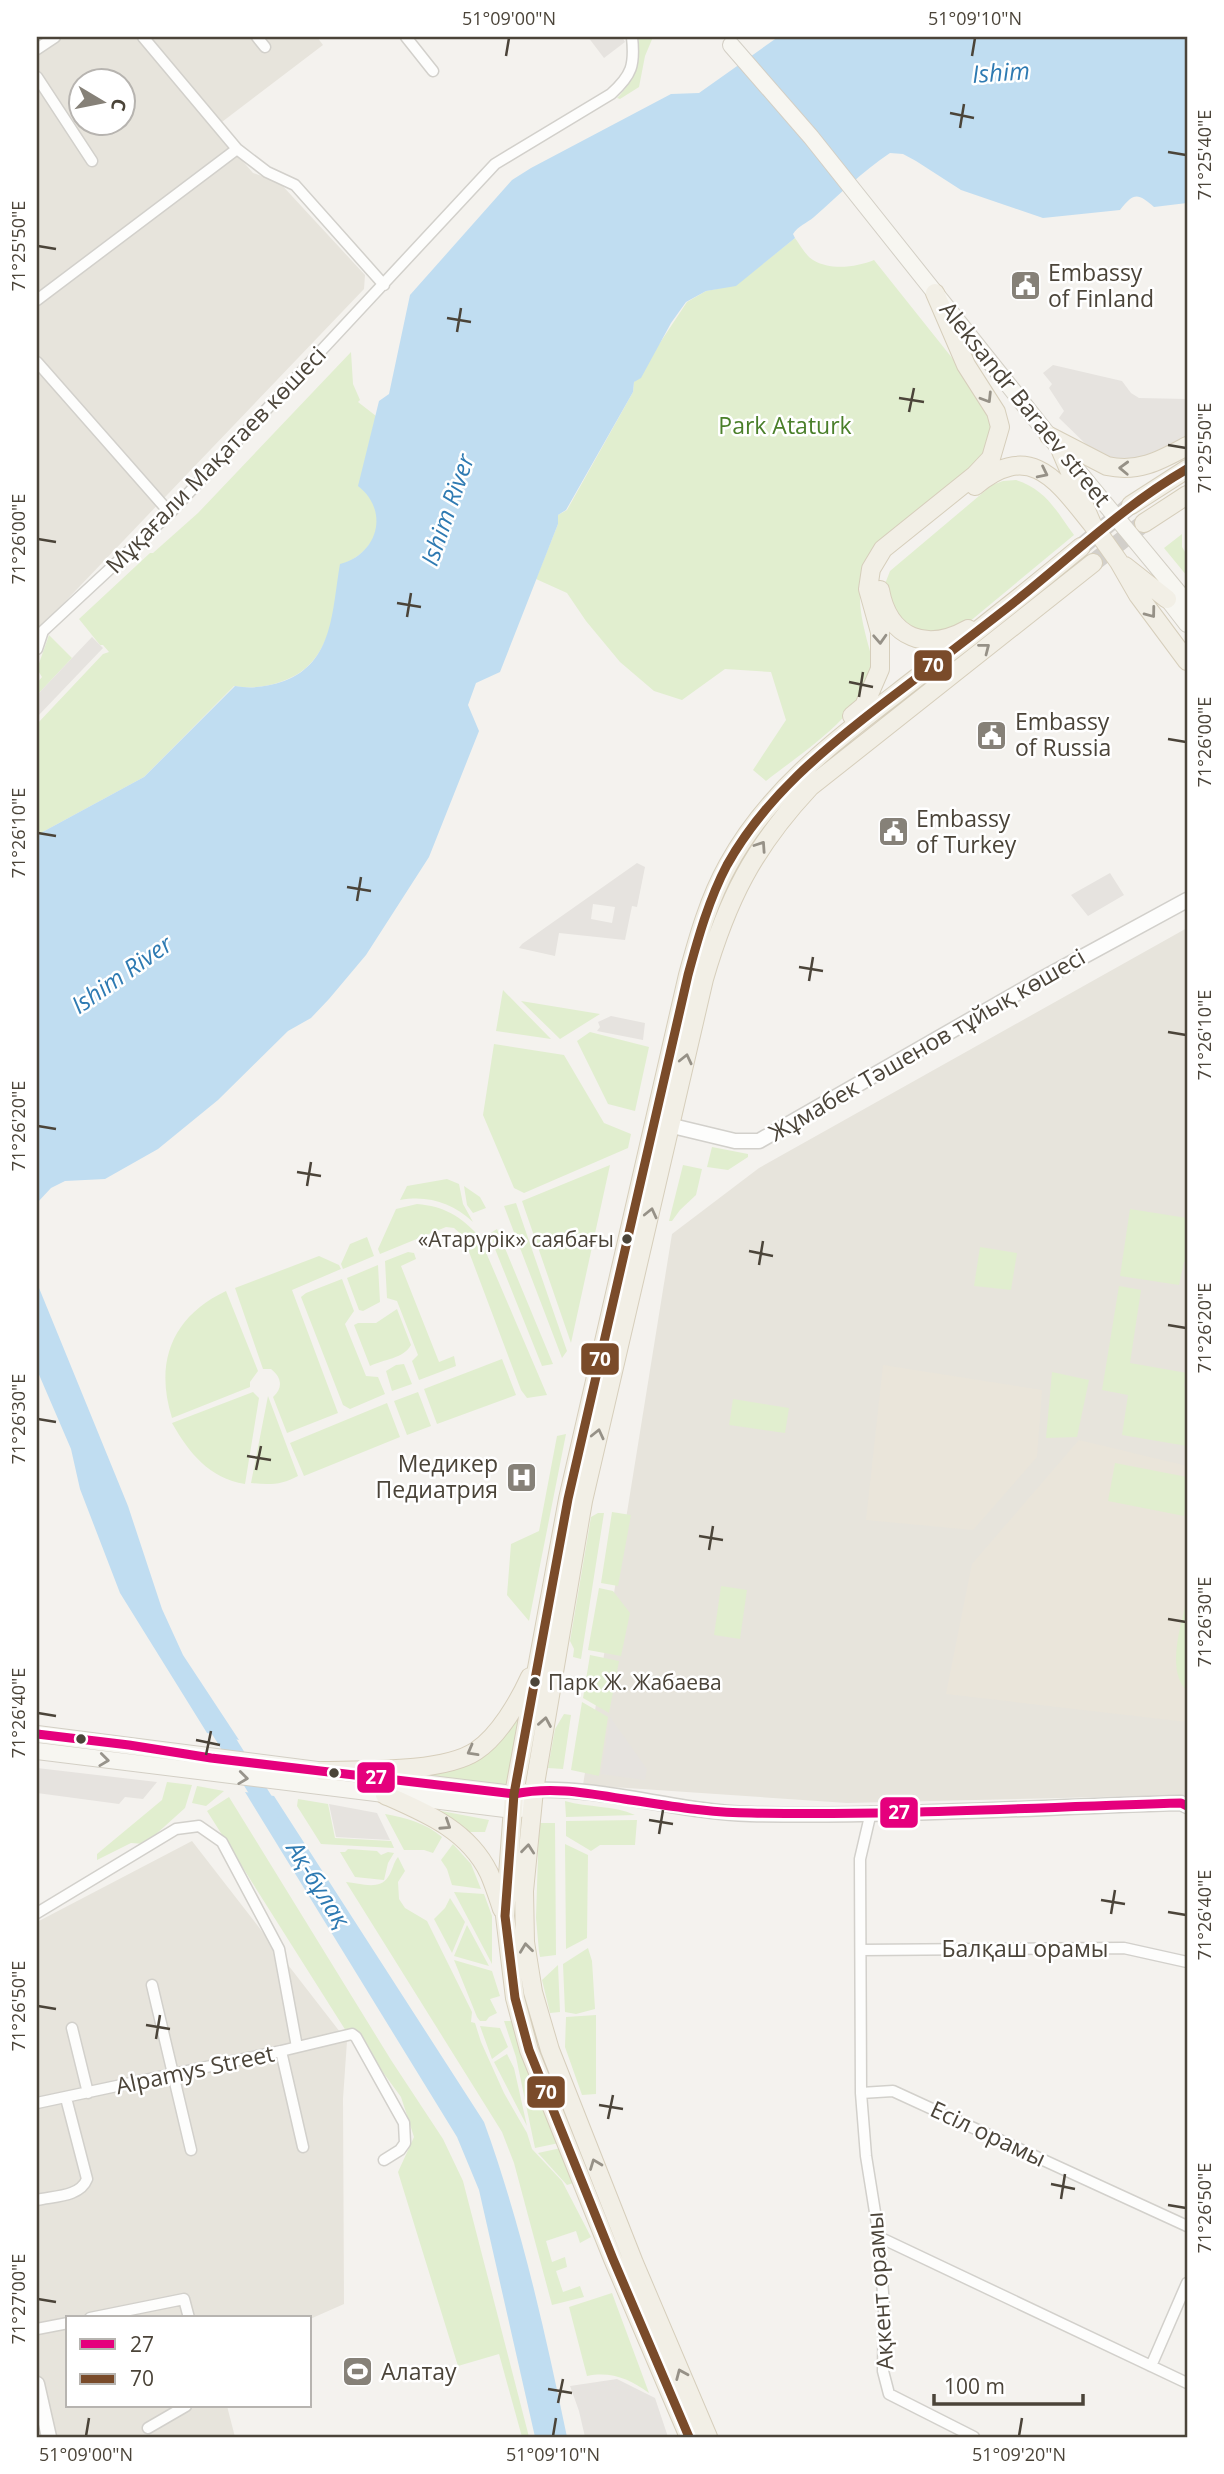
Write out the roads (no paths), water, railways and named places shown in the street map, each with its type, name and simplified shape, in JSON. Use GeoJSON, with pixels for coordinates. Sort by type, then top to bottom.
{"type":"FeatureCollection","features":[{"type":"Feature","properties":{"kind":"main road","name":"Aleksandr Baraev street"},"geometry":{"type":"LineString","coordinates":[[728,41],[811,137],[1061,451],[1187,603]]}},
{"type":"Feature","properties":{"kind":"main road"},"geometry":{"type":"LineString","coordinates":[[708,2437],[634,2263],[550,2050],[533,1992],[525,1941],[524,1891],[532,1798],[583,1501],[663,1124],[688,975],[706,916],[727,866],[746,836],[804,758],[864,706],[874,687],[880,669],[880,632],[868,589],[872,569],[883,549],[975,475],[991,458],[996,443],[1000,427],[996,412],[966,365],[935,293]]}},
{"type":"Feature","properties":{"kind":"main road"},"geometry":{"type":"LineString","coordinates":[[1049,436],[1107,466],[1117,468],[1144,467],[1187,446]]}},
{"type":"Feature","properties":{"kind":"main road"},"geometry":{"type":"LineString","coordinates":[[1061,451],[1092,524]]}},
{"type":"Feature","properties":{"kind":"main road"},"geometry":{"type":"LineString","coordinates":[[1061,451],[1187,624]]}},
{"type":"Feature","properties":{"kind":"main road"},"geometry":{"type":"LineString","coordinates":[[1008,607],[952,638],[913,639],[895,627],[886,610],[880,594],[882,567],[986,477],[1006,468],[1033,468],[1050,475],[1092,524],[1138,595],[1187,661]]}},
{"type":"Feature","properties":{"kind":"main road"},"geometry":{"type":"LineString","coordinates":[[1131,505],[1187,469]]}},
{"type":"Feature","properties":{"kind":"main road"},"geometry":{"type":"LineString","coordinates":[[1144,523],[1187,495]]}},
{"type":"Feature","properties":{"kind":"main road"},"geometry":{"type":"LineString","coordinates":[[775,797],[826,748],[1081,547]]}},
{"type":"Feature","properties":{"kind":"main road"},"geometry":{"type":"LineString","coordinates":[[1119,562],[1167,599]]}},
{"type":"Feature","properties":{"kind":"main road"},"geometry":{"type":"LineString","coordinates":[[689,2437],[613,2259],[529,2050],[515,1998],[505,1916],[513,1802],[568,1499],[663,1124],[715,942],[745,871],[762,843],[810,787],[1093,563]]}},
{"type":"Feature","properties":{"kind":"main road"},"geometry":{"type":"LineString","coordinates":[[322,1771],[425,1767],[476,1751],[506,1719],[523,1693],[539,1658]]}},
{"type":"Feature","properties":{"kind":"main road"},"geometry":{"type":"LineString","coordinates":[[37,1734],[129,1745],[276,1782],[385,1795],[513,1802],[532,1798]]}},
{"type":"Feature","properties":{"kind":"main road"},"geometry":{"type":"LineString","coordinates":[[37,1751],[211,1766],[275,1765],[513,1802]]}},
{"type":"Feature","properties":{"kind":"main road"},"geometry":{"type":"LineString","coordinates":[[385,1795],[441,1822],[466,1841],[489,1873],[505,1916]]}},
{"type":"Feature","properties":{"kind":"street"},"geometry":{"type":"LineString","coordinates":[[37,49],[55,37]]}},
{"type":"Feature","properties":{"kind":"street"},"geometry":{"type":"LineString","coordinates":[[143,37],[237,149],[267,172],[295,185],[384,285]]}},
{"type":"Feature","properties":{"kind":"street"},"geometry":{"type":"LineString","coordinates":[[257,37],[265,47]]}},
{"type":"Feature","properties":{"kind":"street"},"geometry":{"type":"LineString","coordinates":[[406,37],[433,71]]}},
{"type":"Feature","properties":{"kind":"street","name":"Мұқағали Мақатаев көшесі"},"geometry":{"type":"LineString","coordinates":[[40,627],[170,513],[495,164],[611,94],[627,80],[634,58],[632,37]]}},
{"type":"Feature","properties":{"kind":"street"},"geometry":{"type":"LineString","coordinates":[[37,77],[92,161]]}},
{"type":"Feature","properties":{"kind":"street"},"geometry":{"type":"LineString","coordinates":[[37,300],[237,149]]}},
{"type":"Feature","properties":{"kind":"street"},"geometry":{"type":"LineString","coordinates":[[37,362],[170,513]]}},
{"type":"Feature","properties":{"kind":"street"},"geometry":{"type":"LineString","coordinates":[[37,649],[40,627]]}},
{"type":"Feature","properties":{"kind":"street","name":"Жұмабек Тәшенов тұйық көшесі"},"geometry":{"type":"LineString","coordinates":[[663,1124],[735,1140],[759,1140],[1040,980],[1187,900]]}},
{"type":"Feature","properties":{"kind":"street"},"geometry":{"type":"LineString","coordinates":[[532,1798],[563,1789],[677,1808],[749,1814],[1181,1803],[1187,1806]]}},
{"type":"Feature","properties":{"kind":"street","name":"Ақкент орамы"},"geometry":{"type":"LineString","coordinates":[[871,1812],[860,1859],[861,2093],[866,2156],[879,2237],[884,2307],[883,2371],[890,2394],[974,2437]]}},
{"type":"Feature","properties":{"kind":"street"},"geometry":{"type":"LineString","coordinates":[[37,1913],[176,1829],[199,1826],[222,1842],[279,1949],[297,2047]]}},
{"type":"Feature","properties":{"kind":"street","name":"Балқаш орамы"},"geometry":{"type":"LineString","coordinates":[[861,1950],[1124,1948],[1187,1962]]}},
{"type":"Feature","properties":{"kind":"street"},"geometry":{"type":"LineString","coordinates":[[152,1985],[191,2150]]}},
{"type":"Feature","properties":{"kind":"street"},"geometry":{"type":"LineString","coordinates":[[72,2028],[88,2093]]}},
{"type":"Feature","properties":{"kind":"street","name":"Alpamys Street"},"geometry":{"type":"LineString","coordinates":[[37,2103],[281,2052],[352,2034],[404,2123],[405,2143],[400,2150],[384,2160]]}},
{"type":"Feature","properties":{"kind":"street"},"geometry":{"type":"LineString","coordinates":[[281,2052],[303,2147]]}},
{"type":"Feature","properties":{"kind":"street","name":"Есіл орамы"},"geometry":{"type":"LineString","coordinates":[[861,2093],[893,2091],[1187,2226]]}},
{"type":"Feature","properties":{"kind":"street"},"geometry":{"type":"LineString","coordinates":[[37,2200],[78,2191],[87,2179],[66,2098]]}},
{"type":"Feature","properties":{"kind":"street"},"geometry":{"type":"LineString","coordinates":[[879,2237],[1187,2383]]}},
{"type":"Feature","properties":{"kind":"street"},"geometry":{"type":"LineString","coordinates":[[1151,2366],[1187,2283]]}},
{"type":"Feature","properties":{"kind":"street"},"geometry":{"type":"LineString","coordinates":[[100,2316],[184,2299],[188,2316]]}},
{"type":"Feature","properties":{"kind":"street"},"geometry":{"type":"LineString","coordinates":[[37,2329],[66,2323]]}},
{"type":"Feature","properties":{"kind":"street"},"geometry":{"type":"LineString","coordinates":[[37,2384],[49,2437]]}},
{"type":"Feature","properties":{"kind":"street"},"geometry":{"type":"LineString","coordinates":[[148,2428],[183,2408]]}},
{"type":"Feature","properties":{"kind":"water"},"geometry":{"type":"Polygon","coordinates":[[[778,37],[1187,37],[1187,203],[1154,207],[1136,196],[1120,210],[1043,218],[961,190],[903,154],[890,153],[797,229],[793,234],[795,238],[736,286],[706,291],[686,302],[671,323],[641,378],[634,382],[633,392],[566,510],[558,515],[558,524],[500,672],[476,683],[468,705],[479,731],[429,857],[366,955],[311,1018],[288,1031],[218,1100],[158,1149],[105,1179],[65,1181],[51,1188],[37,1203],[37,835],[144,777],[235,686],[253,687],[278,683],[300,673],[313,661],[328,633],[340,564],[363,551],[371,542],[375,531],[374,507],[358,486],[379,401],[389,394],[410,295],[512,180],[671,94],[699,93],[778,37]]]}},
{"type":"Feature","properties":{"kind":"water"},"geometry":{"type":"Polygon","coordinates":[[[37,1283],[128,1506],[162,1609],[183,1655],[239,1740],[207,1733],[120,1593],[80,1489],[71,1449],[37,1370],[37,1283]]]}},
{"type":"Feature","properties":{"kind":"water"},"geometry":{"type":"Polygon","coordinates":[[[245,1792],[274,1796],[484,2122],[531,2278],[567,2437],[535,2437],[479,2190],[457,2137],[245,1792]]]}},
{"type":"Feature","properties":{"kind":"waterway","name":"Ақ-бұлақ"},"geometry":{"type":"LineString","coordinates":[[212,1717],[271,1812]]}},
{"type":"Feature","properties":{"kind":"tunnel"},"geometry":{"type":"LineString","coordinates":[[1081,547],[1131,505]]}},
{"type":"Feature","properties":{"kind":"tunnel"},"geometry":{"type":"LineString","coordinates":[[1093,563],[1144,523]]}},
{"type":"Feature","properties":{"kind":"place","name":"Embassy of Finland"},"geometry":{"type":"Point","coordinates":[1025,286]}},
{"type":"Feature","properties":{"kind":"place","name":"Embassy of Russia"},"geometry":{"type":"Point","coordinates":[992,735]}},
{"type":"Feature","properties":{"kind":"place","name":"Embassy of Turkey"},"geometry":{"type":"Point","coordinates":[893,832]}},
{"type":"Feature","properties":{"kind":"place","name":"«Атарүрік» саябағы"},"geometry":{"type":"Point","coordinates":[627,1239]}},
{"type":"Feature","properties":{"kind":"place","name":"Медикер Педиатрия"},"geometry":{"type":"Point","coordinates":[521,1477]}},
{"type":"Feature","properties":{"kind":"place","name":"Парк Ж. Жабаева"},"geometry":{"type":"Point","coordinates":[535,1682]}},
{"type":"Feature","properties":{"kind":"place","name":"Алатау"},"geometry":{"type":"Point","coordinates":[358,2372]}},
{"type":"Feature","properties":{"kind":"water label","name":"Ishim"},"geometry":{"type":"Point","coordinates":[1001,73]}},
{"type":"Feature","properties":{"kind":"water label","name":"Ishim River"},"geometry":{"type":"Point","coordinates":[448,510]}},
{"type":"Feature","properties":{"kind":"water label","name":"Ishim River"},"geometry":{"type":"Point","coordinates":[122,975]}},
{"type":"Feature","properties":{"kind":"park label","name":"Park Ataturk"},"geometry":{"type":"Point","coordinates":[785,426]}}]}
